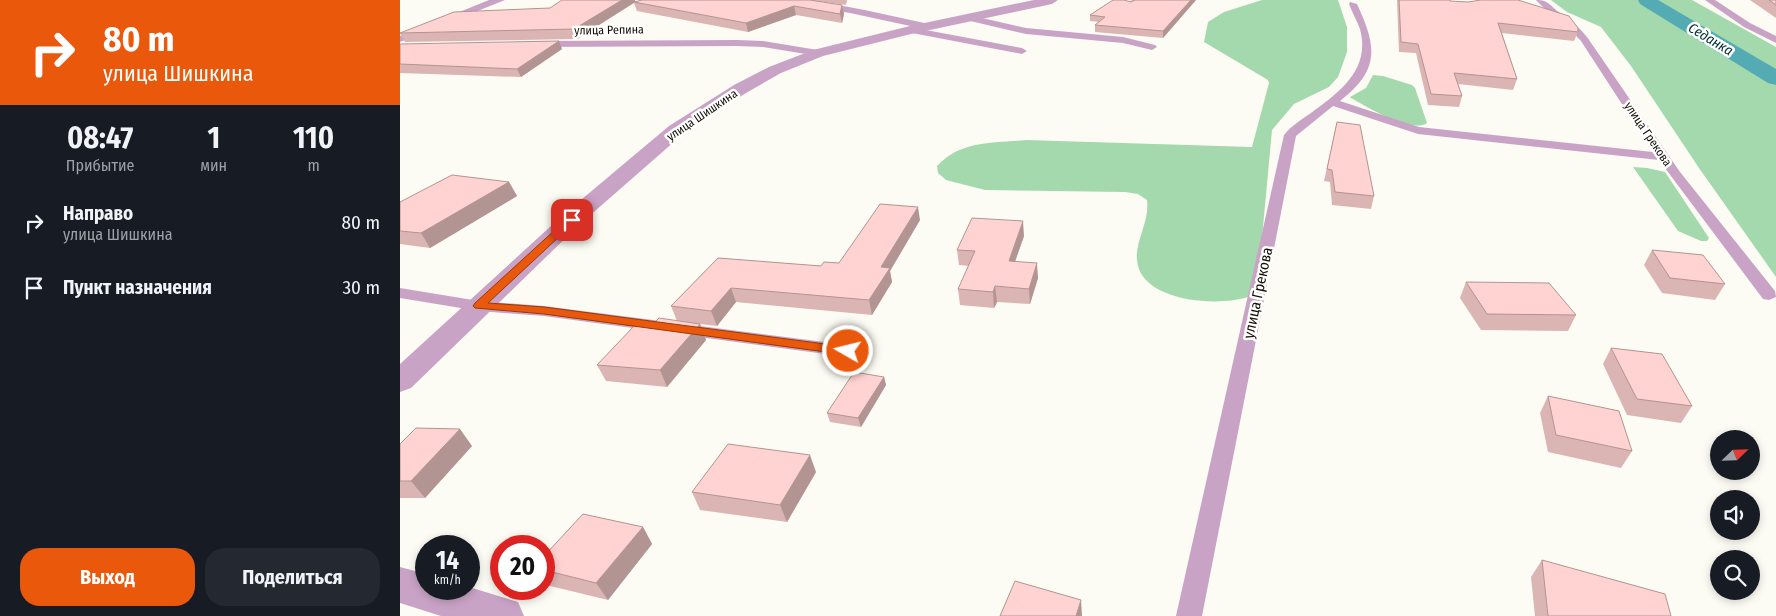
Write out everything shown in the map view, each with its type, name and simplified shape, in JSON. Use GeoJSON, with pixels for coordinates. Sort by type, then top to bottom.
{"type":"FeatureCollection","features":[{"type":"Feature","properties":{"kind":"street","name":"улица Шишкина"},"geometry":{"type":"LineString","coordinates":[[400,381],[572,220],[676,130],[766,75],[818,54],[920,28],[1052,0]]}},
{"type":"Feature","properties":{"kind":"street"},"geometry":{"type":"LineString","coordinates":[[400,585],[503,616]]}},
{"type":"Feature","properties":{"kind":"lane"},"geometry":{"type":"LineString","coordinates":[[400,39],[488,1],[501,0]]}},
{"type":"Feature","properties":{"kind":"lane"},"geometry":{"type":"LineString","coordinates":[[785,0],[850,10],[1022,51]]}},
{"type":"Feature","properties":{"kind":"lane"},"geometry":{"type":"LineString","coordinates":[[1709,0],[1747,25],[1776,40]]}},
{"type":"Feature","properties":{"kind":"lane","name":"улица Грекова"},"geometry":{"type":"LineString","coordinates":[[1535,3],[1569,20],[1591,49],[1663,157],[1769,295]]}},
{"type":"Feature","properties":{"kind":"lane","name":"улица Грекова"},"geometry":{"type":"LineString","coordinates":[[1189,616],[1290,135],[1356,83],[1366,66],[1367,39],[1363,22],[1352,4]]}},
{"type":"Feature","properties":{"kind":"lane"},"geometry":{"type":"LineString","coordinates":[[969,18],[1026,31],[1123,40],[1152,47]]}},
{"type":"Feature","properties":{"kind":"lane","name":"улица Репина"},"geometry":{"type":"LineString","coordinates":[[529,44],[737,43],[763,44],[818,54]]}},
{"type":"Feature","properties":{"kind":"lane"},"geometry":{"type":"LineString","coordinates":[[1331,102],[1418,130],[1663,157]]}},
{"type":"Feature","properties":{"kind":"lane"},"geometry":{"type":"LineString","coordinates":[[400,293],[479,306],[544,311],[848,351]]}},
{"type":"Feature","properties":{"kind":"green space"},"geometry":{"type":"Polygon","coordinates":[[[1262,0],[1338,0],[1347,27],[1347,52],[1338,77],[1329,87],[1294,104],[1272,130],[1258,281],[1248,297],[1235,300],[1200,301],[1166,293],[1151,285],[1141,274],[1137,260],[1138,246],[1145,223],[1147,208],[1147,200],[1138,194],[1125,192],[985,190],[946,180],[938,173],[937,166],[956,151],[978,144],[1026,140],[1252,147],[1269,83],[1268,80],[1204,42],[1208,22],[1224,12],[1262,0]]]}},
{"type":"Feature","properties":{"kind":"green space"},"geometry":{"type":"Polygon","coordinates":[[[1551,0],[1692,0],[1776,47],[1776,277],[1699,168],[1631,66],[1601,27],[1567,12],[1551,0]]]}},
{"type":"Feature","properties":{"kind":"green space"},"geometry":{"type":"Polygon","coordinates":[[[1373,75],[1383,76],[1412,85],[1415,88],[1427,123],[1411,125],[1400,122],[1378,113],[1350,97],[1366,88],[1373,75]]]}},
{"type":"Feature","properties":{"kind":"green space"},"geometry":{"type":"Polygon","coordinates":[[[1633,167],[1665,172],[1709,238],[1707,241],[1701,241],[1678,231],[1633,167]]]}},
{"type":"Feature","properties":{"kind":"building"},"geometry":{"type":"Polygon","coordinates":[[[562,0],[622,0],[574,29],[400,33],[454,12],[550,8],[562,0]]]}},
{"type":"Feature","properties":{"kind":"building"},"geometry":{"type":"Polygon","coordinates":[[[642,0],[810,0],[842,5],[840,14],[794,6],[746,23],[634,2],[642,0]]]}},
{"type":"Feature","properties":{"kind":"building"},"geometry":{"type":"Polygon","coordinates":[[[1113,0],[1131,2],[1135,0],[1191,0],[1163,31],[1095,25],[1105,17],[1090,15],[1113,0]]]}},
{"type":"Feature","properties":{"kind":"building"},"geometry":{"type":"Polygon","coordinates":[[[1399,0],[1468,2],[1518,0],[1569,16],[1578,28],[1578,32],[1498,23],[1517,79],[1454,73],[1462,96],[1431,94],[1418,44],[1401,42],[1399,0]]]}},
{"type":"Feature","properties":{"kind":"building"},"geometry":{"type":"Polygon","coordinates":[[[1769,0],[1776,0],[1776,5],[1769,0]]]}},
{"type":"Feature","properties":{"kind":"building"},"geometry":{"type":"Polygon","coordinates":[[[559,41],[517,69],[400,64],[400,44],[559,41]]]}},
{"type":"Feature","properties":{"kind":"building"},"geometry":{"type":"Polygon","coordinates":[[[1337,122],[1360,125],[1374,196],[1335,192],[1332,170],[1327,169],[1337,122]]]}},
{"type":"Feature","properties":{"kind":"building"},"geometry":{"type":"Polygon","coordinates":[[[452,175],[509,182],[421,233],[400,231],[400,202],[452,175]]]}},
{"type":"Feature","properties":{"kind":"building"},"geometry":{"type":"Polygon","coordinates":[[[880,204],[918,207],[881,267],[890,268],[869,300],[731,288],[711,311],[671,306],[718,258],[821,266],[824,262],[839,263],[880,204]]]}},
{"type":"Feature","properties":{"kind":"building"},"geometry":{"type":"Polygon","coordinates":[[[972,218],[1023,221],[1009,261],[1037,263],[1029,289],[995,286],[993,292],[958,289],[975,251],[957,250],[972,218]]]}},
{"type":"Feature","properties":{"kind":"building"},"geometry":{"type":"Polygon","coordinates":[[[1652,250],[1703,255],[1725,284],[1670,278],[1652,250]]]}},
{"type":"Feature","properties":{"kind":"building"},"geometry":{"type":"Polygon","coordinates":[[[1466,282],[1549,283],[1576,315],[1487,314],[1466,282]]]}},
{"type":"Feature","properties":{"kind":"building"},"geometry":{"type":"Polygon","coordinates":[[[659,318],[700,324],[660,370],[597,365],[635,325],[650,327],[659,318]]]}},
{"type":"Feature","properties":{"kind":"building"},"geometry":{"type":"Polygon","coordinates":[[[1611,348],[1662,354],[1692,406],[1637,399],[1611,348]]]}},
{"type":"Feature","properties":{"kind":"building"},"geometry":{"type":"Polygon","coordinates":[[[854,372],[884,377],[858,418],[827,413],[854,372]]]}},
{"type":"Feature","properties":{"kind":"building"},"geometry":{"type":"Polygon","coordinates":[[[1548,396],[1619,411],[1632,451],[1556,435],[1548,396]]]}},
{"type":"Feature","properties":{"kind":"building"},"geometry":{"type":"Polygon","coordinates":[[[416,428],[460,429],[411,481],[400,481],[400,444],[416,428]]]}},
{"type":"Feature","properties":{"kind":"building"},"geometry":{"type":"Polygon","coordinates":[[[728,444],[810,455],[780,505],[692,492],[728,444]]]}},
{"type":"Feature","properties":{"kind":"building"},"geometry":{"type":"Polygon","coordinates":[[[583,514],[643,527],[596,583],[555,573],[555,544],[583,514]]]}},
{"type":"Feature","properties":{"kind":"building"},"geometry":{"type":"Polygon","coordinates":[[[1542,560],[1665,594],[1671,616],[1548,616],[1542,560]]]}},
{"type":"Feature","properties":{"kind":"building"},"geometry":{"type":"Polygon","coordinates":[[[1015,581],[1081,600],[1076,616],[1000,616],[1015,581]]]}},
{"type":"Feature","properties":{"kind":"waterway","name":"Седанка"},"geometry":{"type":"LineString","coordinates":[[1646,0],[1776,78]]}},
{"type":"Feature","properties":{"kind":"route"},"geometry":{"type":"LineString","coordinates":[[572,220],[479,306],[544,311],[848,351]]}}]}
